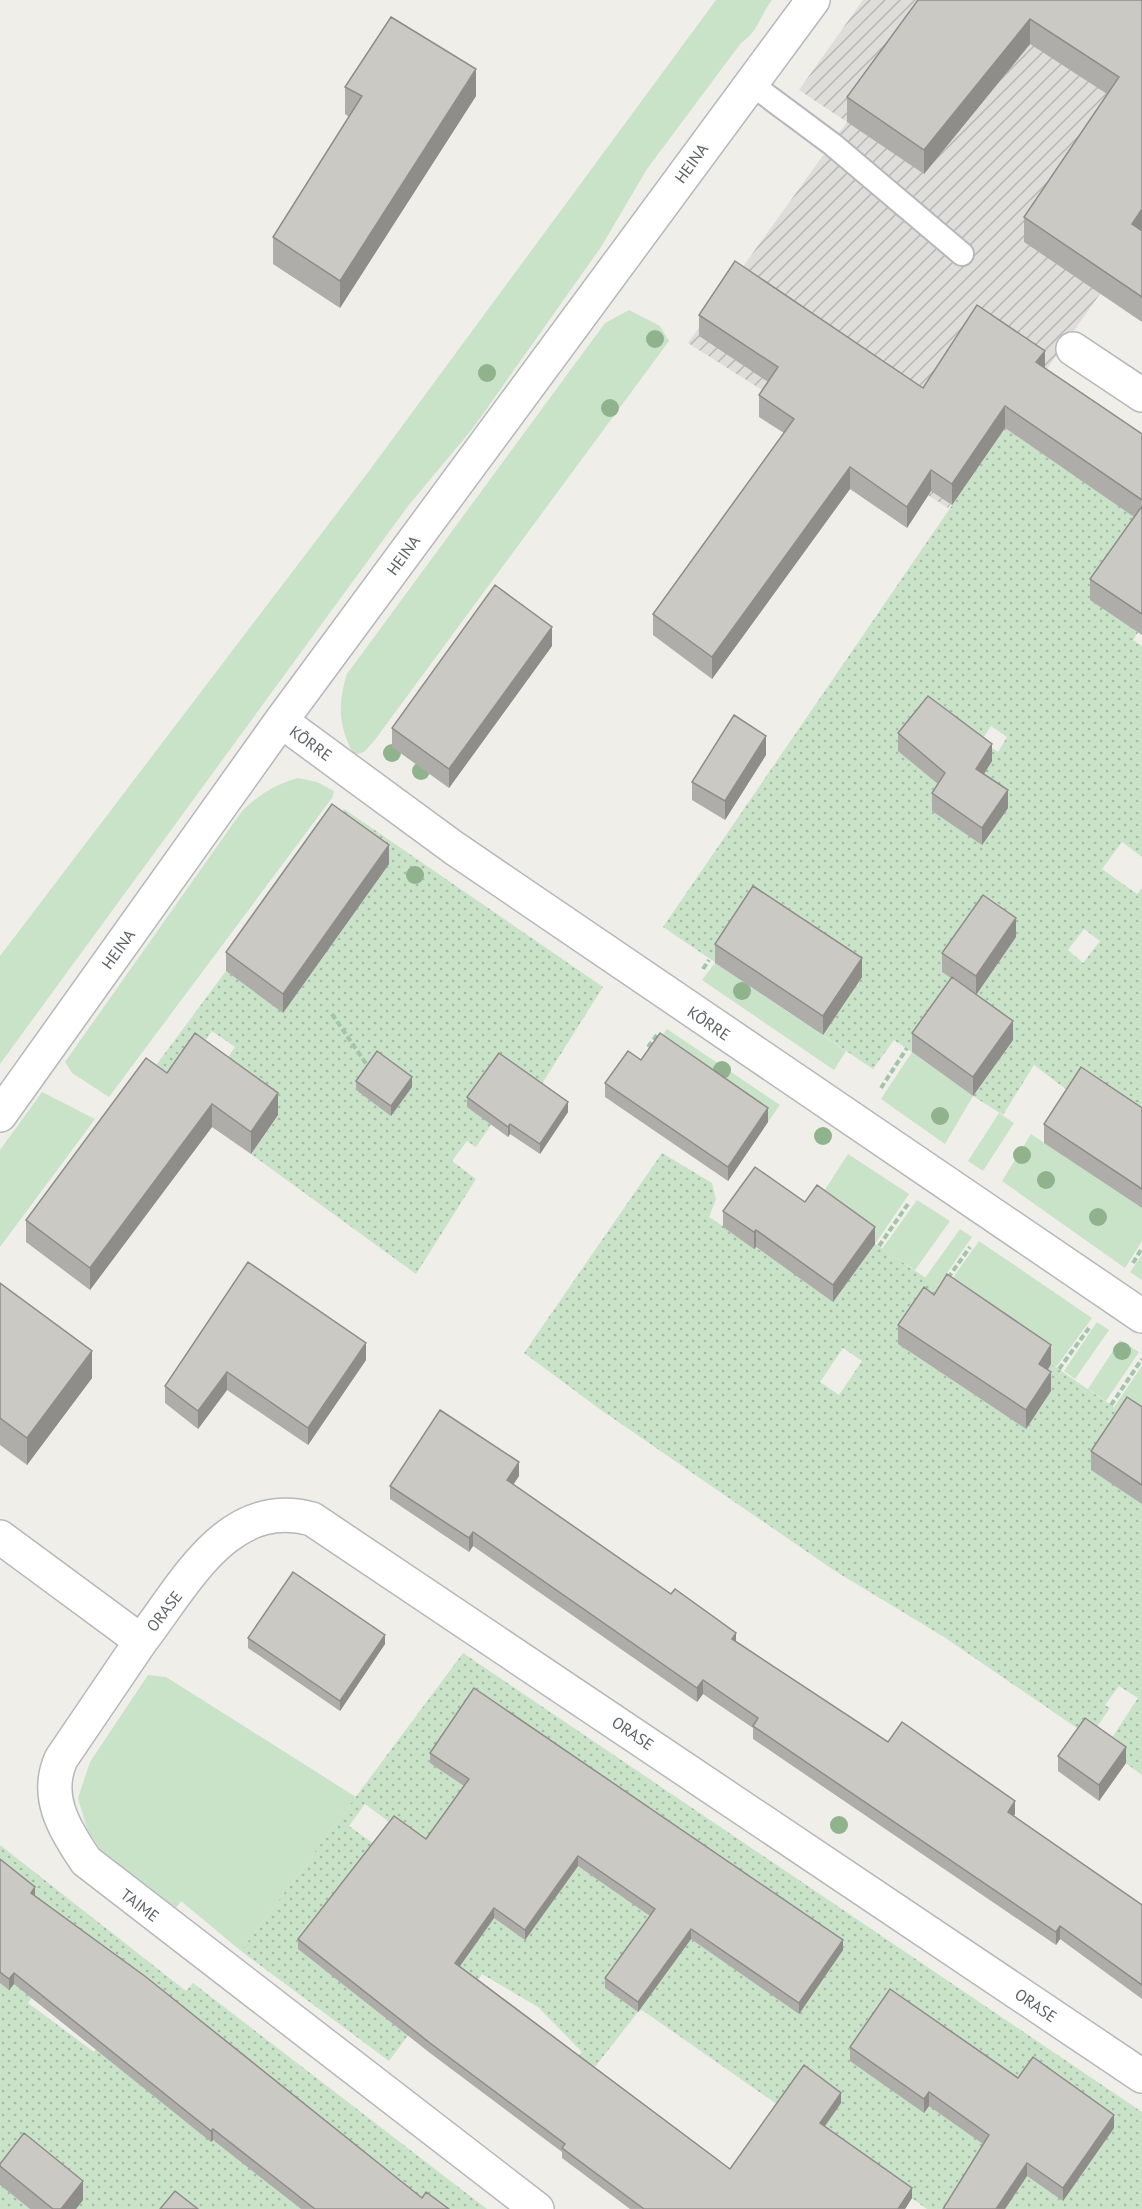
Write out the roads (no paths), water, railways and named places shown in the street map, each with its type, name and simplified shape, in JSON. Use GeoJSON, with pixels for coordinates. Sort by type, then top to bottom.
{"type":"FeatureCollection","features":[{"type":"Feature","properties":{"kind":"street","name":"HEINA"},"geometry":{"type":"LineString","coordinates":[[0,1114],[281,721],[813,0]]}},
{"type":"Feature","properties":{"kind":"street"},"geometry":{"type":"LineString","coordinates":[[1073,348],[1142,395]]}},
{"type":"Feature","properties":{"kind":"street","name":"KÕRRE"},"geometry":{"type":"LineString","coordinates":[[281,721],[454,849],[1142,1316]]}},
{"type":"Feature","properties":{"kind":"street","name":"ORASE"},"geometry":{"type":"LineString","coordinates":[[141,1641],[209,1552],[228,1533],[250,1521],[272,1515],[295,1514],[312,1519],[1142,2076]]}},
{"type":"Feature","properties":{"kind":"street"},"geometry":{"type":"LineString","coordinates":[[0,1537],[141,1641]]}},
{"type":"Feature","properties":{"kind":"street","name":"TAIME"},"geometry":{"type":"LineString","coordinates":[[141,1641],[61,1759],[54,1775],[60,1820],[86,1861],[537,2209]]}},
{"type":"Feature","properties":{"kind":"lane"},"geometry":{"type":"LineString","coordinates":[[750,83],[832,144],[962,254]]}}]}
